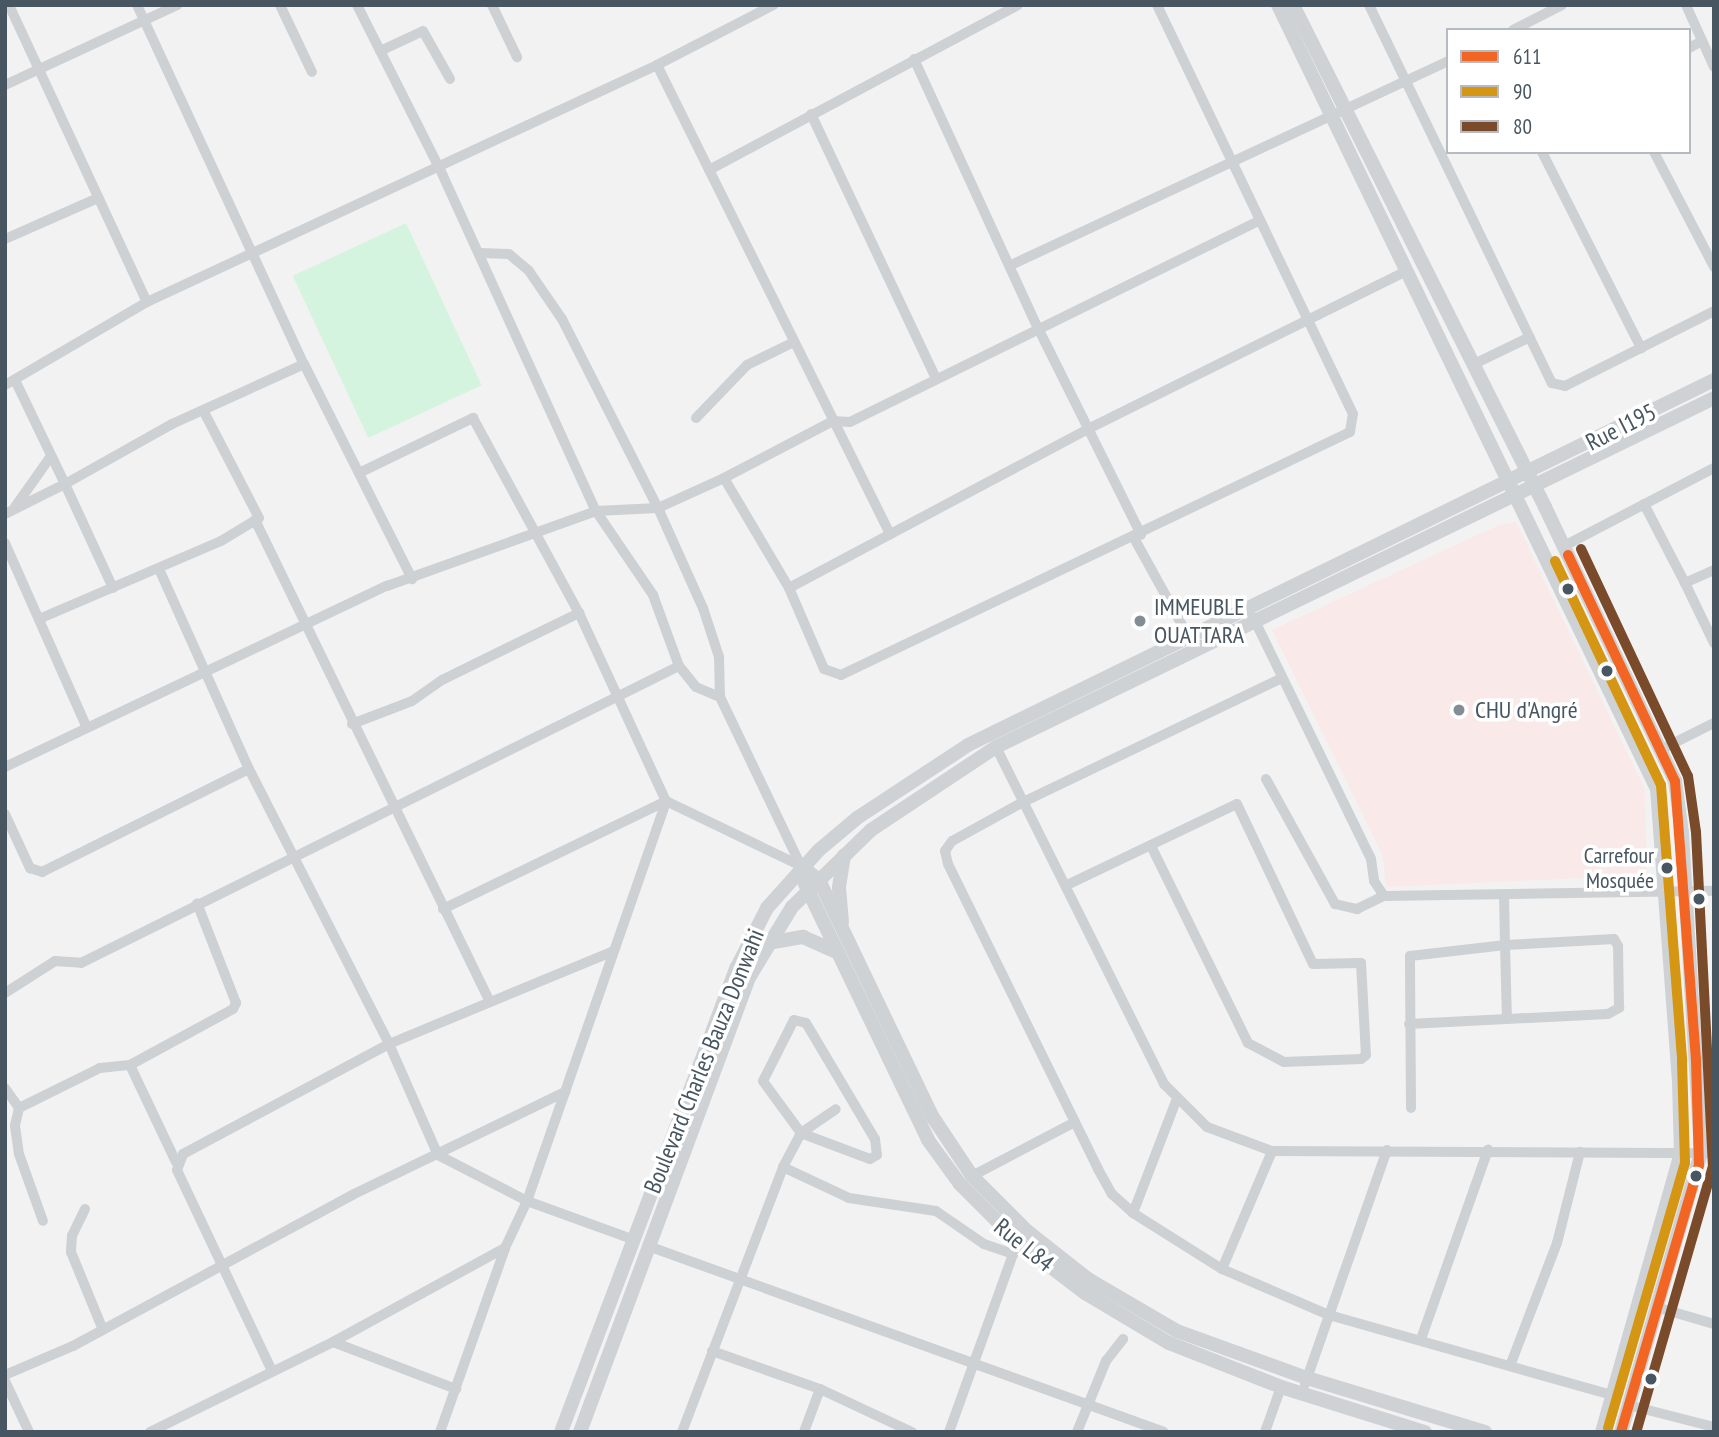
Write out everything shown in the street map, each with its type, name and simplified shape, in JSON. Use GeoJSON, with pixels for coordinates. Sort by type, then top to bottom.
{"type":"FeatureCollection","features":[{"type":"Feature","properties":{"kind":"main road"},"geometry":{"type":"LineString","coordinates":[[1278,5],[1338,111],[1531,479],[1662,749],[1680,810],[1707,1153],[1656,1307],[1621,1432]]}},
{"type":"Feature","properties":{"kind":"main road"},"geometry":{"type":"LineString","coordinates":[[1293,5],[1406,271],[1657,789],[1681,1153],[1602,1432]]}},
{"type":"Feature","properties":{"kind":"main road","name":"Rue I195"},"geometry":{"type":"LineString","coordinates":[[1531,479],[1714,380]]}},
{"type":"Feature","properties":{"kind":"main road","name":"Rue I195"},"geometry":{"type":"LineString","coordinates":[[1531,479],[1714,398]]}},
{"type":"Feature","properties":{"kind":"main road"},"geometry":{"type":"LineString","coordinates":[[1513,489],[1531,479]]}},
{"type":"Feature","properties":{"kind":"main road","name":"Boulevard Charles Bauza Donwahi"},"geometry":{"type":"LineString","coordinates":[[561,1432],[737,967],[767,908],[801,866],[857,818],[968,745],[1188,636],[1513,489]]}},
{"type":"Feature","properties":{"kind":"main road","name":"Boulevard Charles Bauza Donwahi"},"geometry":{"type":"LineString","coordinates":[[580,1432],[750,976],[768,943],[806,891],[880,823],[996,747],[1255,623],[1513,489]]}},
{"type":"Feature","properties":{"kind":"main road"},"geometry":{"type":"LineString","coordinates":[[1629,727],[1647,718]]}},
{"type":"Feature","properties":{"kind":"main road"},"geometry":{"type":"LineString","coordinates":[[841,947],[839,887],[844,855]]}},
{"type":"Feature","properties":{"kind":"main road"},"geometry":{"type":"LineString","coordinates":[[801,866],[819,880],[841,947],[932,1116],[972,1176],[1027,1231],[1088,1279],[1143,1313],[1232,1353],[1484,1432]]}},
{"type":"Feature","properties":{"kind":"main road","name":"Rue L84"},"geometry":{"type":"LineString","coordinates":[[801,866],[806,891],[841,947],[928,1140],[960,1184],[1015,1248],[1132,1323],[1169,1343],[1281,1387],[1424,1432]]}},
{"type":"Feature","properties":{"kind":"main road"},"geometry":{"type":"LineString","coordinates":[[768,943],[803,937],[841,947]]}},
{"type":"Feature","properties":{"kind":"street"},"geometry":{"type":"LineString","coordinates":[[9,5],[147,302]]}},
{"type":"Feature","properties":{"kind":"street"},"geometry":{"type":"LineString","coordinates":[[137,5],[304,364],[412,579]]}},
{"type":"Feature","properties":{"kind":"street"},"geometry":{"type":"LineString","coordinates":[[5,85],[39,67],[145,23],[177,5]]}},
{"type":"Feature","properties":{"kind":"street"},"geometry":{"type":"LineString","coordinates":[[280,5],[312,72]]}},
{"type":"Feature","properties":{"kind":"street"},"geometry":{"type":"LineString","coordinates":[[357,5],[439,167],[596,511],[653,595],[679,666],[696,687],[720,697]]}},
{"type":"Feature","properties":{"kind":"street"},"geometry":{"type":"LineString","coordinates":[[492,5],[517,57]]}},
{"type":"Feature","properties":{"kind":"street"},"geometry":{"type":"LineString","coordinates":[[113,588],[51,456],[10,382],[147,302],[253,250],[657,65],[774,5]]}},
{"type":"Feature","properties":{"kind":"street"},"geometry":{"type":"LineString","coordinates":[[709,170],[1018,5]]}},
{"type":"Feature","properties":{"kind":"street"},"geometry":{"type":"LineString","coordinates":[[724,478],[789,588],[824,669],[841,675],[1137,537],[1350,432],[1353,414],[1305,321],[1232,159],[1157,5]]}},
{"type":"Feature","properties":{"kind":"street"},"geometry":{"type":"LineString","coordinates":[[1369,5],[1403,82],[1530,337],[1558,387],[1714,311]]}},
{"type":"Feature","properties":{"kind":"street"},"geometry":{"type":"LineString","coordinates":[[1517,28],[1562,5]]}},
{"type":"Feature","properties":{"kind":"street"},"geometry":{"type":"LineString","coordinates":[[1686,5],[1714,67]]}},
{"type":"Feature","properties":{"kind":"street"},"geometry":{"type":"LineString","coordinates":[[380,51],[423,31],[450,79]]}},
{"type":"Feature","properties":{"kind":"street"},"geometry":{"type":"LineString","coordinates":[[1691,47],[1702,41]]}},
{"type":"Feature","properties":{"kind":"street"},"geometry":{"type":"LineString","coordinates":[[914,59],[1137,537],[1188,636]]}},
{"type":"Feature","properties":{"kind":"street"},"geometry":{"type":"LineString","coordinates":[[1011,265],[1232,159],[1446,62]]}},
{"type":"Feature","properties":{"kind":"street"},"geometry":{"type":"LineString","coordinates":[[657,65],[890,534]]}},
{"type":"Feature","properties":{"kind":"street"},"geometry":{"type":"LineString","coordinates":[[811,114],[936,379]]}},
{"type":"Feature","properties":{"kind":"street"},"geometry":{"type":"LineString","coordinates":[[1543,154],[1641,348]]}},
{"type":"Feature","properties":{"kind":"street"},"geometry":{"type":"LineString","coordinates":[[1655,154],[1714,267]]}},
{"type":"Feature","properties":{"kind":"street"},"geometry":{"type":"LineString","coordinates":[[5,239],[99,198]]}},
{"type":"Feature","properties":{"kind":"street"},"geometry":{"type":"LineString","coordinates":[[5,767],[86,726],[387,586],[596,511],[658,508],[724,478],[833,421],[850,422],[1258,221]]}},
{"type":"Feature","properties":{"kind":"street"},"geometry":{"type":"LineString","coordinates":[[479,253],[509,254],[536,281],[562,319],[658,508],[703,608],[719,657],[720,697],[801,866]]}},
{"type":"Feature","properties":{"kind":"street"},"geometry":{"type":"LineString","coordinates":[[789,588],[1088,429],[1406,271]]}},
{"type":"Feature","properties":{"kind":"street"},"geometry":{"type":"LineString","coordinates":[[1472,365],[1530,337]]}},
{"type":"Feature","properties":{"kind":"street"},"geometry":{"type":"LineString","coordinates":[[696,418],[747,365],[794,342]]}},
{"type":"Feature","properties":{"kind":"street"},"geometry":{"type":"LineString","coordinates":[[9,512],[172,424],[204,412],[304,364]]}},
{"type":"Feature","properties":{"kind":"street"},"geometry":{"type":"LineString","coordinates":[[39,619],[159,569],[256,520],[259,513],[204,412]]}},
{"type":"Feature","properties":{"kind":"street"},"geometry":{"type":"LineString","coordinates":[[359,473],[473,418],[538,532],[579,613],[620,695],[666,801],[801,866]]}},
{"type":"Feature","properties":{"kind":"street"},"geometry":{"type":"LineString","coordinates":[[9,512],[51,456]]}},
{"type":"Feature","properties":{"kind":"street"},"geometry":{"type":"LineString","coordinates":[[1564,546],[1714,468]]}},
{"type":"Feature","properties":{"kind":"street"},"geometry":{"type":"LineString","coordinates":[[1644,504],[1714,643]]}},
{"type":"Feature","properties":{"kind":"street"},"geometry":{"type":"LineString","coordinates":[[256,520],[392,809],[490,1002]]}},
{"type":"Feature","properties":{"kind":"street"},"geometry":{"type":"LineString","coordinates":[[5,544],[86,726]]}},
{"type":"Feature","properties":{"kind":"street"},"geometry":{"type":"LineString","coordinates":[[159,569],[249,769],[389,1044],[438,1155],[527,1201],[632,1240]]}},
{"type":"Feature","properties":{"kind":"street"},"geometry":{"type":"LineString","coordinates":[[1685,583],[1714,570]]}},
{"type":"Feature","properties":{"kind":"street"},"geometry":{"type":"LineString","coordinates":[[1248,608],[1371,859],[1374,881],[1384,896]]}},
{"type":"Feature","properties":{"kind":"street"},"geometry":{"type":"LineString","coordinates":[[352,724],[412,701],[442,680],[579,613]]}},
{"type":"Feature","properties":{"kind":"street"},"geometry":{"type":"LineString","coordinates":[[5,993],[55,961],[81,963],[197,903],[295,859],[679,666]]}},
{"type":"Feature","properties":{"kind":"street"},"geometry":{"type":"LineString","coordinates":[[1282,678],[1023,802],[952,841],[945,851],[1112,1194],[1133,1213],[1222,1269],[1329,1315],[1611,1395]]}},
{"type":"Feature","properties":{"kind":"street"},"geometry":{"type":"LineString","coordinates":[[1662,749],[1714,723]]}},
{"type":"Feature","properties":{"kind":"street"},"geometry":{"type":"LineString","coordinates":[[996,747],[1176,1101],[1207,1127],[1272,1151],[1707,1153]]}},
{"type":"Feature","properties":{"kind":"street"},"geometry":{"type":"LineString","coordinates":[[5,814],[30,868],[42,872],[249,769]]}},
{"type":"Feature","properties":{"kind":"street"},"geometry":{"type":"LineString","coordinates":[[1266,779],[1335,904],[1357,909],[1384,896],[1714,891]]}},
{"type":"Feature","properties":{"kind":"street"},"geometry":{"type":"LineString","coordinates":[[443,909],[666,801]]}},
{"type":"Feature","properties":{"kind":"street"},"geometry":{"type":"LineString","coordinates":[[440,1432],[505,1248],[527,1201],[666,801]]}},
{"type":"Feature","properties":{"kind":"street"},"geometry":{"type":"LineString","coordinates":[[1068,885],[1237,804],[1313,964],[1361,963],[1366,1055],[1361,1059],[1284,1062],[1248,1042],[1151,846]]}},
{"type":"Feature","properties":{"kind":"street"},"geometry":{"type":"LineString","coordinates":[[1504,895],[1507,1019]]}},
{"type":"Feature","properties":{"kind":"street"},"geometry":{"type":"LineString","coordinates":[[43,1221],[10,1127],[19,1108],[100,1068],[131,1065],[233,1010],[236,1003],[197,903]]}},
{"type":"Feature","properties":{"kind":"street"},"geometry":{"type":"LineString","coordinates":[[1409,1024],[1608,1014],[1619,1008],[1618,946],[1609,936],[1410,956],[1409,1024],[1411,1108]]}},
{"type":"Feature","properties":{"kind":"street"},"geometry":{"type":"LineString","coordinates":[[176,1162],[183,1154],[389,1044],[614,951]]}},
{"type":"Feature","properties":{"kind":"street"},"geometry":{"type":"LineString","coordinates":[[800,1019],[875,1139],[877,1155],[870,1159],[801,1133],[763,1081],[794,1020],[800,1019]]}},
{"type":"Feature","properties":{"kind":"street"},"geometry":{"type":"LineString","coordinates":[[131,1065],[221,1267],[272,1371]]}},
{"type":"Feature","properties":{"kind":"street"},"geometry":{"type":"LineString","coordinates":[[5,1088],[19,1108]]}},
{"type":"Feature","properties":{"kind":"street"},"geometry":{"type":"LineString","coordinates":[[29,1432],[6,1374],[103,1330],[352,1195],[565,1092]]}},
{"type":"Feature","properties":{"kind":"street"},"geometry":{"type":"LineString","coordinates":[[1133,1213],[1176,1101]]}},
{"type":"Feature","properties":{"kind":"street"},"geometry":{"type":"LineString","coordinates":[[682,1432],[738,1277],[783,1167],[801,1133],[836,1109]]}},
{"type":"Feature","properties":{"kind":"street"},"geometry":{"type":"LineString","coordinates":[[972,1176],[1075,1122]]}},
{"type":"Feature","properties":{"kind":"street"},"geometry":{"type":"LineString","coordinates":[[1301,1393],[1387,1150]]}},
{"type":"Feature","properties":{"kind":"street"},"geometry":{"type":"LineString","coordinates":[[1421,1339],[1488,1150]]}},
{"type":"Feature","properties":{"kind":"street"},"geometry":{"type":"LineString","coordinates":[[1222,1269],[1272,1151]]}},
{"type":"Feature","properties":{"kind":"street"},"geometry":{"type":"LineString","coordinates":[[1510,1366],[1557,1243],[1580,1152]]}},
{"type":"Feature","properties":{"kind":"street"},"geometry":{"type":"LineString","coordinates":[[783,1167],[849,1198],[936,1211],[984,1244],[1015,1248],[949,1432]]}},
{"type":"Feature","properties":{"kind":"street"},"geometry":{"type":"LineString","coordinates":[[85,1209],[72,1236],[71,1252],[103,1330]]}},
{"type":"Feature","properties":{"kind":"street"},"geometry":{"type":"LineString","coordinates":[[648,1247],[974,1361],[1087,1406],[1164,1432]]}},
{"type":"Feature","properties":{"kind":"street"},"geometry":{"type":"LineString","coordinates":[[151,1431],[333,1342],[505,1248]]}},
{"type":"Feature","properties":{"kind":"street"},"geometry":{"type":"LineString","coordinates":[[1656,1307],[1714,1324]]}},
{"type":"Feature","properties":{"kind":"street"},"geometry":{"type":"LineString","coordinates":[[1077,1432],[1106,1361],[1123,1339]]}},
{"type":"Feature","properties":{"kind":"street"},"geometry":{"type":"LineString","coordinates":[[333,1342],[456,1389]]}},
{"type":"Feature","properties":{"kind":"street"},"geometry":{"type":"LineString","coordinates":[[712,1351],[820,1389],[912,1432]]}},
{"type":"Feature","properties":{"kind":"street"},"geometry":{"type":"LineString","coordinates":[[1265,1432],[1281,1387]]}},
{"type":"Feature","properties":{"kind":"street"},"geometry":{"type":"LineString","coordinates":[[804,1432],[820,1389]]}},
{"type":"Feature","properties":{"kind":"street"},"geometry":{"type":"LineString","coordinates":[[1628,1405],[1714,1427]]}},
{"type":"Feature","properties":{"kind":"shaded area","name":"CHU d'Angré"},"geometry":{"type":"Polygon","coordinates":[[[1516,522],[1645,790],[1647,875],[1386,887],[1383,856],[1272,630],[1499,525],[1516,522]]]}},
{"type":"Feature","properties":{"kind":"green space"},"geometry":{"type":"Polygon","coordinates":[[[406,223],[482,385],[368,438],[293,276],[406,223]]]}},
{"type":"Feature","properties":{"kind":"transit line","name":"80"},"geometry":{"type":"LineString","coordinates":[[1581,549],[1688,776],[1696,832],[1713,1166],[1636,1432]]}},
{"type":"Feature","properties":{"kind":"transit line","name":"611"},"geometry":{"type":"LineString","coordinates":[[1568,555],[1675,781],[1696,1060],[1699,1165],[1621,1432]]}},
{"type":"Feature","properties":{"kind":"transit line","name":"90"},"geometry":{"type":"LineString","coordinates":[[1555,561],[1661,785],[1682,1061],[1685,1163],[1608,1428]]}},
{"type":"Feature","properties":{"kind":"place","name":"IMMEUBLE OUATTARA"},"geometry":{"type":"Point","coordinates":[1140,621]}},
{"type":"Feature","properties":{"kind":"place","name":"CHU d'Angré"},"geometry":{"type":"Point","coordinates":[1459,710]}},
{"type":"Feature","properties":{"kind":"place","name":"Carrefour Mosquée"},"geometry":{"type":"Point","coordinates":[1667,868]}}]}
